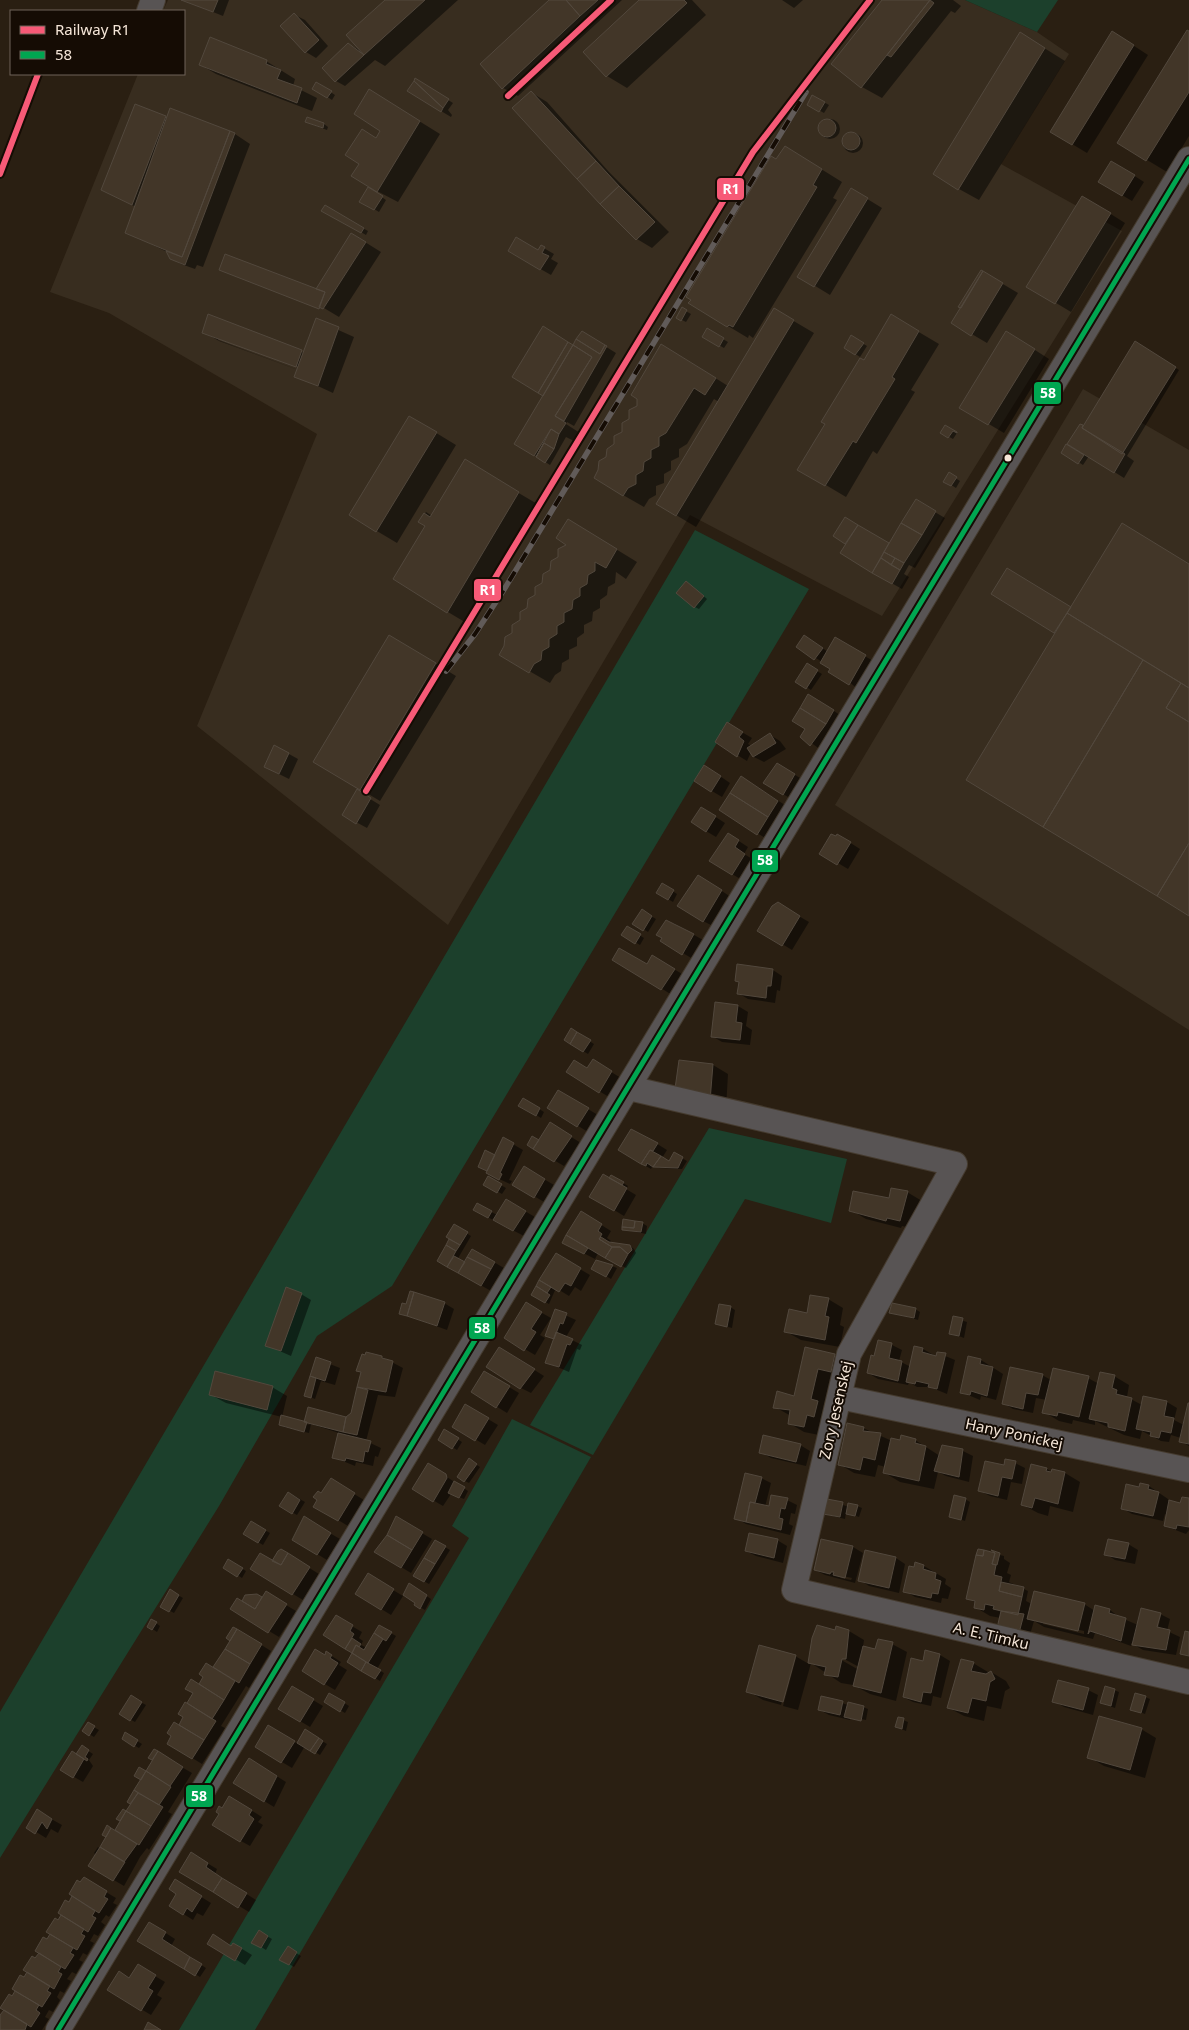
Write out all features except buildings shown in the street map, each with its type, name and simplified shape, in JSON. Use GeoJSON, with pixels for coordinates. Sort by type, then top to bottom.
{"type":"FeatureCollection","features":[{"type":"Feature","properties":{"kind":"street"},"geometry":{"type":"LineString","coordinates":[[58,2030],[1189,159]]}},
{"type":"Feature","properties":{"kind":"street","name":"Zory Jesenskej"},"geometry":{"type":"LineString","coordinates":[[629,1088],[955,1164],[849,1354],[794,1590]]}},
{"type":"Feature","properties":{"kind":"street","name":"Hany Ponickej"},"geometry":{"type":"LineString","coordinates":[[840,1397],[1189,1470]]}},
{"type":"Feature","properties":{"kind":"street","name":"A. E. Timku"},"geometry":{"type":"LineString","coordinates":[[794,1590],[1189,1682]]}},
{"type":"Feature","properties":{"kind":"shaded area"},"geometry":{"type":"Polygon","coordinates":[[[168,0],[965,0],[1037,32],[1069,54],[1001,164],[1122,231],[882,616],[690,515],[448,925],[197,726],[317,434],[109,313],[50,292],[138,75],[185,75],[185,10],[163,10],[168,0]]]}},
{"type":"Feature","properties":{"kind":"shaded area"},"geometry":{"type":"Polygon","coordinates":[[[1083,389],[1189,450],[1189,1030],[835,805],[1083,389]]]}},
{"type":"Feature","properties":{"kind":"green space"},"geometry":{"type":"Polygon","coordinates":[[[965,0],[1058,0],[1037,32],[965,0]]]}},
{"type":"Feature","properties":{"kind":"green space"},"geometry":{"type":"Polygon","coordinates":[[[695,530],[809,589],[392,1286],[317,1336],[219,1506],[0,1858],[0,1712],[695,530]]]}},
{"type":"Feature","properties":{"kind":"green space"},"geometry":{"type":"Polygon","coordinates":[[[709,1128],[847,1159],[831,1223],[745,1199],[593,1455],[530,1425],[709,1128]]]}},
{"type":"Feature","properties":{"kind":"green space"},"geometry":{"type":"Polygon","coordinates":[[[512,1419],[591,1457],[255,2030],[179,2030],[469,1538],[452,1526],[512,1419]]]}},
{"type":"Feature","properties":{"kind":"railway"},"geometry":{"type":"LineString","coordinates":[[508,96],[611,0]]}},
{"type":"Feature","properties":{"kind":"railway"},"geometry":{"type":"LineString","coordinates":[[366,791],[753,152],[870,0]]}},
{"type":"Feature","properties":{"kind":"railway"},"geometry":{"type":"LineString","coordinates":[[446,671],[475,634],[505,588],[806,92]]}},
{"type":"Feature","properties":{"kind":"rail line","name":"R1"},"geometry":{"type":"LineString","coordinates":[[508,96],[611,0]]}},
{"type":"Feature","properties":{"kind":"rail line","name":"R1"},"geometry":{"type":"LineString","coordinates":[[366,791],[753,152],[870,0]]}},
{"type":"Feature","properties":{"kind":"rail line","name":"R1"},"geometry":{"type":"LineString","coordinates":[[0,174],[38,75]]}},
{"type":"Feature","properties":{"kind":"transit line","name":"58"},"geometry":{"type":"LineString","coordinates":[[58,2030],[1189,159]]}}]}
